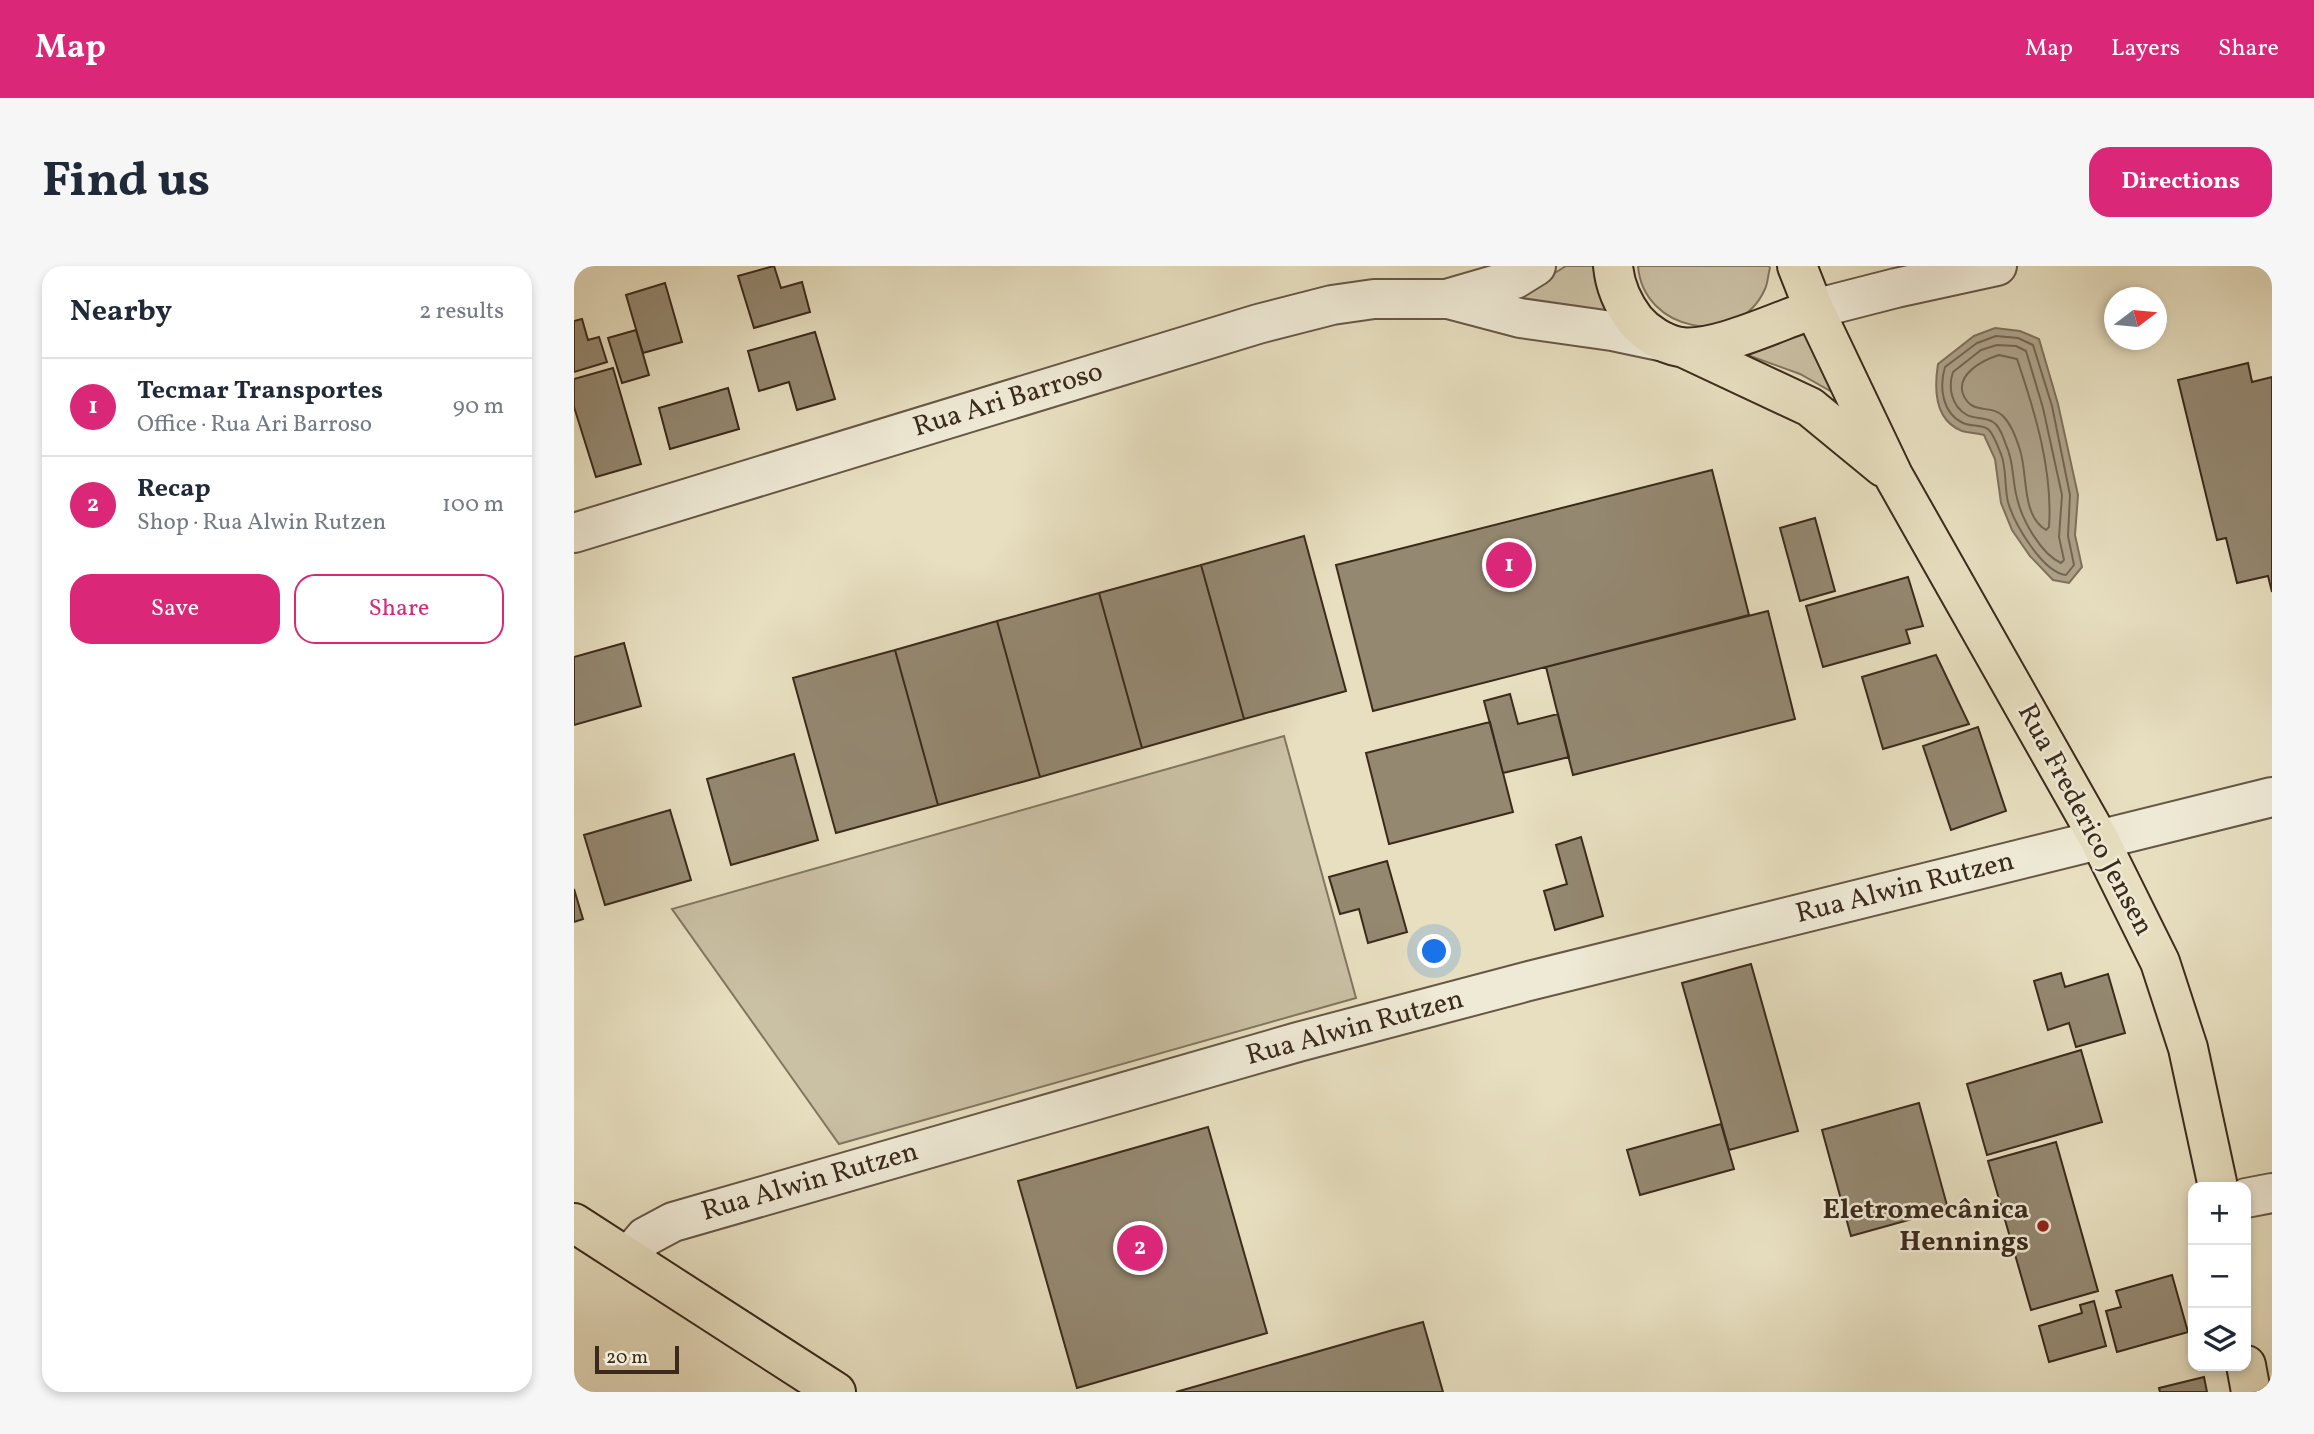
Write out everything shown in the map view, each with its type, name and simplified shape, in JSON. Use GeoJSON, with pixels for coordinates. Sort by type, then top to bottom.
{"type":"FeatureCollection","features":[{"type":"Feature","properties":{"kind":"main road","name":"Rua Frederico Jensen"},"geometry":{"type":"LineString","coordinates":[[1614,266],[1615,284],[1625,308],[1642,328],[1673,345],[1810,407],[1893,475]]}},
{"type":"Feature","properties":{"kind":"main road"},"geometry":{"type":"LineString","coordinates":[[1762,328],[1784,290],[1783,266]]}},
{"type":"Feature","properties":{"kind":"main road","name":"Rua Frederico Jensen"},"geometry":{"type":"LineString","coordinates":[[1797,266],[1814,309],[1893,475],[2099,839],[2160,962],[2188,1048],[2217,1182]]}},
{"type":"Feature","properties":{"kind":"main road"},"geometry":{"type":"LineString","coordinates":[[1673,345],[1726,340],[1814,309]]}},
{"type":"Feature","properties":{"kind":"main road"},"geometry":{"type":"LineString","coordinates":[[574,1223],[836,1392]]}},
{"type":"Feature","properties":{"kind":"main road"},"geometry":{"type":"LineString","coordinates":[[2247,1371],[2251,1392]]}},
{"type":"Feature","properties":{"kind":"street","name":"Rua Ari Barroso"},"geometry":{"type":"LineString","coordinates":[[1448,299],[1515,279],[1536,266]]}},
{"type":"Feature","properties":{"kind":"street"},"geometry":{"type":"LineString","coordinates":[[1814,309],[1997,266]]}},
{"type":"Feature","properties":{"kind":"street","name":"Rua Ari Barroso"},"geometry":{"type":"LineString","coordinates":[[574,533],[1304,311],[1374,299],[1448,299],[1520,318],[1612,331],[1673,345]]}},
{"type":"Feature","properties":{"kind":"street","name":"Rua Alwin Rutzen"},"geometry":{"type":"LineString","coordinates":[[628,1257],[645,1237],[673,1222],[1298,1042],[1475,995],[2272,797]]}},
{"type":"Feature","properties":{"kind":"street"},"geometry":{"type":"LineString","coordinates":[[2251,1197],[2272,1193]]}},
{"type":"Feature","properties":{"kind":"shaded area"},"geometry":{"type":"Polygon","coordinates":[[[1566,266],[1594,266],[1600,295],[1609,319],[1502,300],[1545,279],[1566,266]]]}},
{"type":"Feature","properties":{"kind":"shaded area"},"geometry":{"type":"Polygon","coordinates":[[[1638,266],[1770,268],[1765,289],[1752,308],[1734,320],[1714,326],[1693,325],[1673,318],[1656,306],[1644,288],[1638,266]]]}},
{"type":"Feature","properties":{"kind":"shaded area"},"geometry":{"type":"Polygon","coordinates":[[[1806,331],[1841,397],[1800,374],[1731,349],[1806,331]]]}},
{"type":"Feature","properties":{"kind":"shaded area"},"geometry":{"type":"Polygon","coordinates":[[[1284,736],[1356,998],[839,1144],[672,909],[1284,736]]]}},
{"type":"Feature","properties":{"kind":"water"},"geometry":{"type":"Polygon","coordinates":[[[1995,328],[2020,331],[2039,339],[2058,404],[2078,495],[2075,535],[2082,567],[2069,583],[2053,580],[2030,556],[2012,530],[2001,503],[1995,459],[1984,435],[1962,431],[1953,426],[1941,412],[1938,403],[1938,364],[1974,336],[1995,328]]]}},
{"type":"Feature","properties":{"kind":"building"},"geometry":{"type":"Polygon","coordinates":[[[774,266],[781,288],[802,282],[810,312],[754,328],[738,276],[774,266]]]}},
{"type":"Feature","properties":{"kind":"building"},"geometry":{"type":"Polygon","coordinates":[[[665,283],[682,342],[643,353],[626,295],[665,283]]]}},
{"type":"Feature","properties":{"kind":"building"},"geometry":{"type":"Polygon","coordinates":[[[582,319],[588,340],[599,337],[607,362],[574,372],[574,321],[582,319]]]}},
{"type":"Feature","properties":{"kind":"building"},"geometry":{"type":"Polygon","coordinates":[[[636,330],[649,375],[622,383],[608,338],[636,330]]]}},
{"type":"Feature","properties":{"kind":"building"},"geometry":{"type":"Polygon","coordinates":[[[815,332],[835,399],[797,410],[789,382],[759,391],[748,351],[815,332]]]}},
{"type":"Feature","properties":{"kind":"building"},"geometry":{"type":"Polygon","coordinates":[[[2248,363],[2252,382],[2272,377],[2272,592],[2268,576],[2237,583],[2226,538],[2217,540],[2178,380],[2248,363]]]}},
{"type":"Feature","properties":{"kind":"building"},"geometry":{"type":"Polygon","coordinates":[[[613,368],[641,464],[596,477],[574,407],[574,379],[613,368]]]}},
{"type":"Feature","properties":{"kind":"building"},"geometry":{"type":"Polygon","coordinates":[[[728,388],[739,429],[670,449],[659,408],[728,388]]]}},
{"type":"Feature","properties":{"kind":"building"},"geometry":{"type":"Polygon","coordinates":[[[1712,470],[1749,615],[1373,711],[1336,565],[1712,470]]]}},
{"type":"Feature","properties":{"kind":"building"},"geometry":{"type":"Polygon","coordinates":[[[1815,518],[1835,591],[1800,601],[1780,528],[1815,518]]]}},
{"type":"Feature","properties":{"kind":"building"},"geometry":{"type":"Polygon","coordinates":[[[1304,536],[1346,691],[1244,719],[1201,565],[1304,536]]]}},
{"type":"Feature","properties":{"kind":"building"},"geometry":{"type":"Polygon","coordinates":[[[1201,565],[1244,719],[1142,748],[1099,593],[1201,565]]]}},
{"type":"Feature","properties":{"kind":"building"},"geometry":{"type":"Polygon","coordinates":[[[1908,577],[1923,626],[1906,630],[1910,643],[1823,667],[1806,606],[1908,577]]]}},
{"type":"Feature","properties":{"kind":"building"},"geometry":{"type":"Polygon","coordinates":[[[1099,593],[1142,748],[1040,777],[997,621],[1099,593]]]}},
{"type":"Feature","properties":{"kind":"building"},"geometry":{"type":"Polygon","coordinates":[[[1768,611],[1795,719],[1573,775],[1546,667],[1768,611]]]}},
{"type":"Feature","properties":{"kind":"building"},"geometry":{"type":"Polygon","coordinates":[[[997,621],[1040,777],[938,805],[895,650],[997,621]]]}},
{"type":"Feature","properties":{"kind":"building"},"geometry":{"type":"Polygon","coordinates":[[[624,643],[641,706],[574,725],[574,657],[624,643]]]}},
{"type":"Feature","properties":{"kind":"building"},"geometry":{"type":"Polygon","coordinates":[[[895,650],[938,805],[836,833],[793,678],[895,650]]]}},
{"type":"Feature","properties":{"kind":"building"},"geometry":{"type":"Polygon","coordinates":[[[1936,655],[1969,724],[1883,749],[1862,677],[1936,655]]]}},
{"type":"Feature","properties":{"kind":"building"},"geometry":{"type":"Polygon","coordinates":[[[1510,694],[1518,724],[1558,714],[1569,757],[1503,773],[1484,701],[1510,694]]]}},
{"type":"Feature","properties":{"kind":"building"},"geometry":{"type":"Polygon","coordinates":[[[1490,722],[1513,812],[1389,844],[1366,753],[1490,722]]]}},
{"type":"Feature","properties":{"kind":"building"},"geometry":{"type":"Polygon","coordinates":[[[1978,727],[2006,811],[1951,830],[1923,746],[1978,727]]]}},
{"type":"Feature","properties":{"kind":"building"},"geometry":{"type":"Polygon","coordinates":[[[794,754],[818,840],[731,865],[707,779],[794,754]]]}},
{"type":"Feature","properties":{"kind":"building"},"geometry":{"type":"Polygon","coordinates":[[[670,810],[691,880],[605,905],[584,835],[670,810]]]}},
{"type":"Feature","properties":{"kind":"building"},"geometry":{"type":"Polygon","coordinates":[[[1581,837],[1603,916],[1555,930],[1544,891],[1567,884],[1556,845],[1581,837]]]}},
{"type":"Feature","properties":{"kind":"building"},"geometry":{"type":"Polygon","coordinates":[[[1387,861],[1407,932],[1368,943],[1359,909],[1340,914],[1329,877],[1387,861]]]}},
{"type":"Feature","properties":{"kind":"building"},"geometry":{"type":"Polygon","coordinates":[[[574,889],[583,919],[574,922],[574,889]]]}},
{"type":"Feature","properties":{"kind":"building"},"geometry":{"type":"Polygon","coordinates":[[[1751,964],[1798,1131],[1729,1150],[1682,983],[1751,964]]]}},
{"type":"Feature","properties":{"kind":"building"},"geometry":{"type":"Polygon","coordinates":[[[2061,973],[2065,987],[2108,974],[2125,1033],[2076,1047],[2069,1023],[2048,1030],[2034,981],[2061,973]]]}},
{"type":"Feature","properties":{"kind":"building"},"geometry":{"type":"Polygon","coordinates":[[[2081,1050],[2102,1122],[1987,1155],[1967,1084],[2081,1050]]]}},
{"type":"Feature","properties":{"kind":"building"},"geometry":{"type":"Polygon","coordinates":[[[1919,1103],[1948,1209],[1851,1236],[1822,1130],[1919,1103]]]}},
{"type":"Feature","properties":{"kind":"building"},"geometry":{"type":"Polygon","coordinates":[[[1721,1124],[1734,1169],[1640,1195],[1627,1150],[1721,1124]]]}},
{"type":"Feature","properties":{"kind":"building"},"geometry":{"type":"Polygon","coordinates":[[[1208,1127],[1267,1333],[1077,1388],[1018,1181],[1208,1127]]]}},
{"type":"Feature","properties":{"kind":"building","name":"Eletromecânica Hennings"},"geometry":{"type":"Polygon","coordinates":[[[2056,1142],[2098,1291],[2031,1310],[1988,1161],[2056,1142]]]}},
{"type":"Feature","properties":{"kind":"building"},"geometry":{"type":"Polygon","coordinates":[[[2172,1275],[2188,1332],[2117,1352],[2106,1311],[2121,1307],[2116,1291],[2172,1275]]]}},
{"type":"Feature","properties":{"kind":"building"},"geometry":{"type":"Polygon","coordinates":[[[2094,1301],[2106,1346],[2049,1362],[2039,1326],[2082,1313],[2080,1305],[2094,1301]]]}},
{"type":"Feature","properties":{"kind":"building"},"geometry":{"type":"Polygon","coordinates":[[[1423,1322],[1443,1392],[1176,1392],[1393,1330],[1423,1322]]]}},
{"type":"Feature","properties":{"kind":"building"},"geometry":{"type":"Polygon","coordinates":[[[2204,1377],[2207,1392],[2160,1392],[2159,1388],[2204,1377]]]}},
{"type":"Feature","properties":{"kind":"place","name":"Tecmar Transportes"},"geometry":{"type":"Point","coordinates":[1509,565]}},
{"type":"Feature","properties":{"kind":"place","name":"Eletromecânica Hennings"},"geometry":{"type":"Point","coordinates":[2043,1226]}},
{"type":"Feature","properties":{"kind":"place","name":"Recap"},"geometry":{"type":"Point","coordinates":[1140,1248]}}]}
